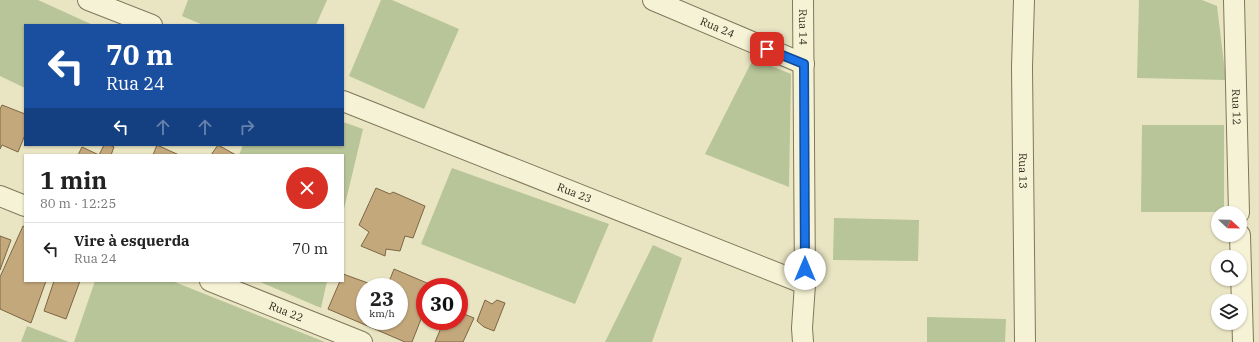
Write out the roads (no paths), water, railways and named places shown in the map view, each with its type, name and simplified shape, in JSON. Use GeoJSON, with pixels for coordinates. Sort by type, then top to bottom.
{"type":"FeatureCollection","features":[{"type":"Feature","properties":{"kind":"street"},"geometry":{"type":"LineString","coordinates":[[88,0],[149,24]]}},
{"type":"Feature","properties":{"kind":"street","name":"Rua 24"},"geometry":{"type":"LineString","coordinates":[[652,0],[804,64]]}},
{"type":"Feature","properties":{"kind":"street","name":"Rua 14"},"geometry":{"type":"LineString","coordinates":[[803,0],[805,284],[803,335]]}},
{"type":"Feature","properties":{"kind":"street","name":"Rua 13"},"geometry":{"type":"LineString","coordinates":[[1024,0],[1022,75],[1024,342]]}},
{"type":"Feature","properties":{"kind":"street","name":"Rua 12"},"geometry":{"type":"LineString","coordinates":[[1234,0],[1239,206]]}},
{"type":"Feature","properties":{"kind":"street","name":"Rua 23"},"geometry":{"type":"LineString","coordinates":[[344,101],[805,284]]}},
{"type":"Feature","properties":{"kind":"street"},"geometry":{"type":"LineString","coordinates":[[0,196],[24,206]]}},
{"type":"Feature","properties":{"kind":"street"},"geometry":{"type":"LineString","coordinates":[[1240,242],[1243,342]]}},
{"type":"Feature","properties":{"kind":"street","name":"Rua 22"},"geometry":{"type":"LineString","coordinates":[[212,282],[362,342]]}},
{"type":"Feature","properties":{"kind":"street"},"geometry":{"type":"LineString","coordinates":[[787,342],[803,335]]}}]}
